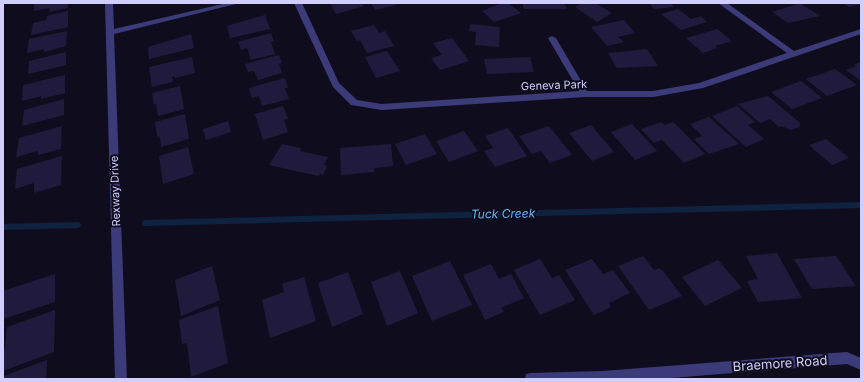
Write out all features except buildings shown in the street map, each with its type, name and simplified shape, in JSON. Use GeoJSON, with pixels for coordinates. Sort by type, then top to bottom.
{"type":"FeatureCollection","features":[{"type":"Feature","properties":{"kind":"street","name":"Rexway Drive"},"geometry":{"type":"LineString","coordinates":[[109,3],[121,379]]}},
{"type":"Feature","properties":{"kind":"street"},"geometry":{"type":"LineString","coordinates":[[110,32],[236,3]]}},
{"type":"Feature","properties":{"kind":"street","name":"Geneva Park"},"geometry":{"type":"LineString","coordinates":[[298,3],[336,84],[354,103],[382,107],[436,102],[585,94],[653,94],[700,86],[792,53],[861,31]]}},
{"type":"Feature","properties":{"kind":"street"},"geometry":{"type":"LineString","coordinates":[[722,3],[792,53]]}},
{"type":"Feature","properties":{"kind":"street"},"geometry":{"type":"LineString","coordinates":[[552,38],[585,94]]}},
{"type":"Feature","properties":{"kind":"street","name":"Braemore Road"},"geometry":{"type":"LineString","coordinates":[[531,379],[603,378],[847,358],[861,364]]}},
{"type":"Feature","properties":{"kind":"waterway","name":"Tuck Creek"},"geometry":{"type":"LineString","coordinates":[[145,223],[861,205]]}},
{"type":"Feature","properties":{"kind":"waterway","name":"Tuck Creek"},"geometry":{"type":"LineString","coordinates":[[3,227],[78,225]]}}]}
